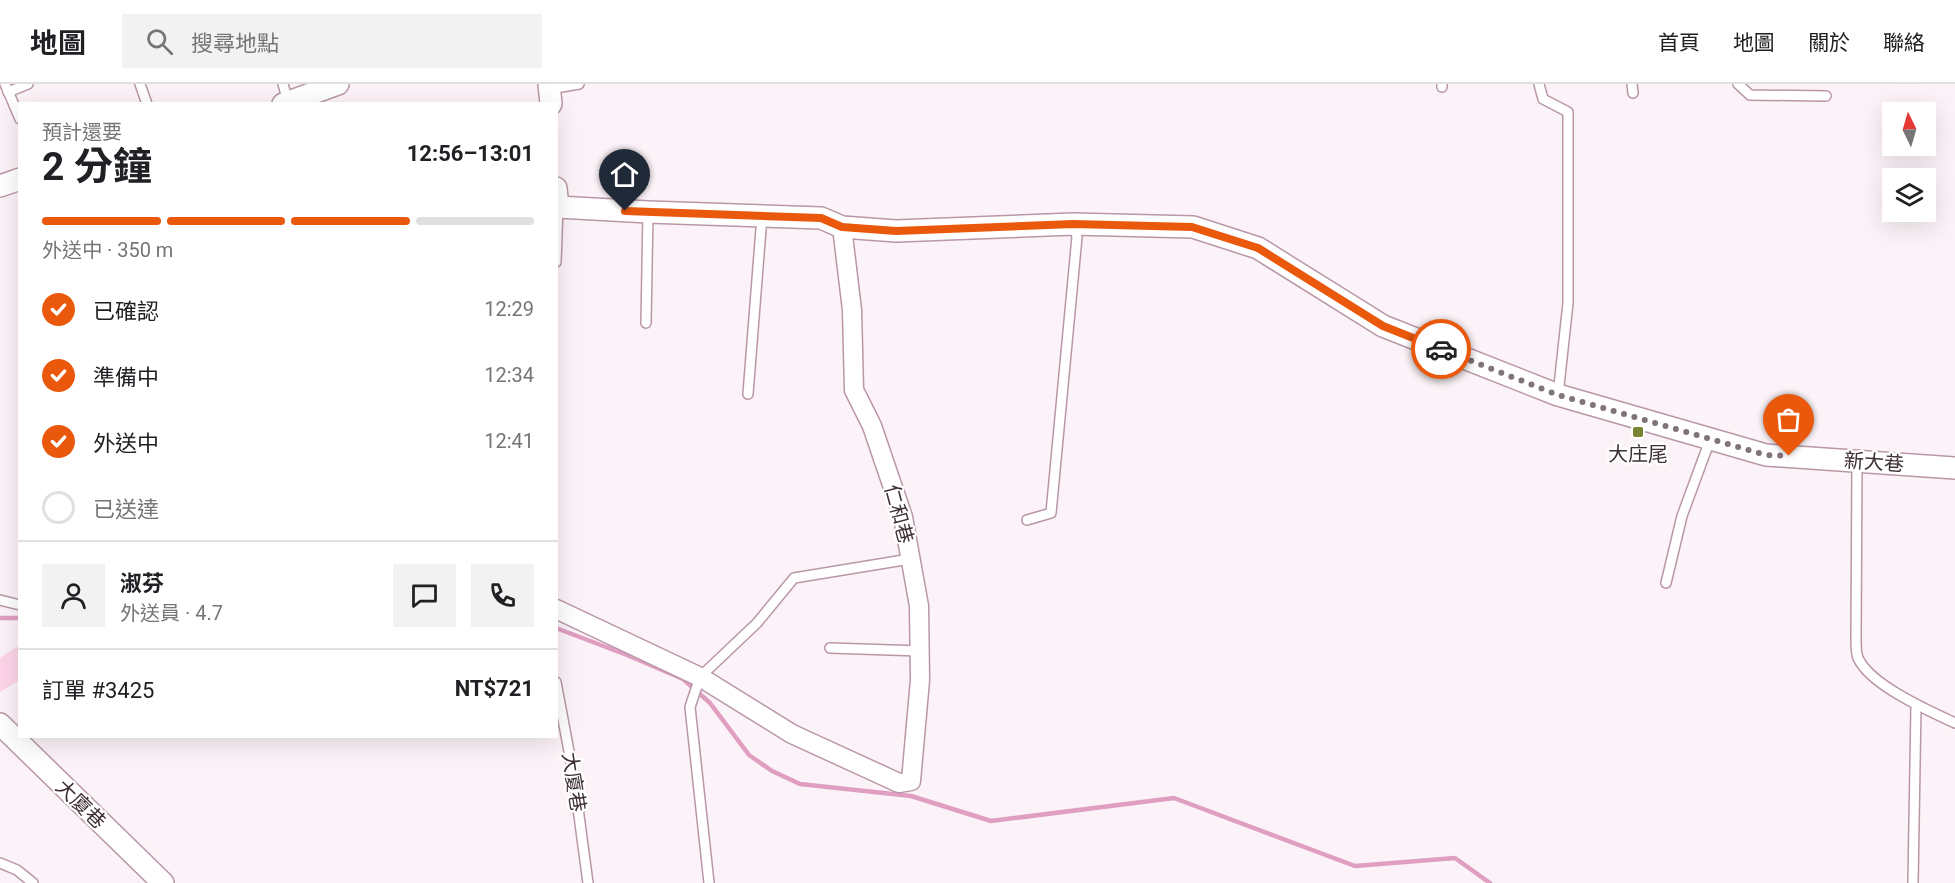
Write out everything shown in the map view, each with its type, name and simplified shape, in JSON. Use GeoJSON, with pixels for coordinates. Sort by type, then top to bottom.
{"type":"FeatureCollection","features":[{"type":"Feature","properties":{"kind":"street"},"geometry":{"type":"LineString","coordinates":[[292,98],[338,84]]}},
{"type":"Feature","properties":{"kind":"street"},"geometry":{"type":"LineString","coordinates":[[0,186],[18,180]]}},
{"type":"Feature","properties":{"kind":"street"},"geometry":{"type":"LineString","coordinates":[[558,197],[648,212],[821,218],[842,227],[896,231],[1073,224]]}},
{"type":"Feature","properties":{"kind":"street","name":"新大巷"},"geometry":{"type":"LineString","coordinates":[[1073,224],[1192,227],[1258,248],[1383,326],[1558,395],[1766,455],[1955,468]]}},
{"type":"Feature","properties":{"kind":"street","name":"仁和巷"},"geometry":{"type":"LineString","coordinates":[[842,227],[852,310],[854,390],[872,426],[903,517],[910,559]]}},
{"type":"Feature","properties":{"kind":"street"},"geometry":{"type":"LineString","coordinates":[[558,610],[699,681],[792,734],[899,783],[911,781],[920,680],[919,606],[910,559]]}},
{"type":"Feature","properties":{"kind":"street","name":"大廈巷"},"geometry":{"type":"LineString","coordinates":[[0,724],[163,883]]}},
{"type":"Feature","properties":{"kind":"lane"},"geometry":{"type":"LineString","coordinates":[[18,115],[6,88],[28,84]]}},
{"type":"Feature","properties":{"kind":"lane"},"geometry":{"type":"LineString","coordinates":[[140,84],[146,102]]}},
{"type":"Feature","properties":{"kind":"lane"},"geometry":{"type":"LineString","coordinates":[[550,92],[579,84]]}},
{"type":"Feature","properties":{"kind":"lane"},"geometry":{"type":"LineString","coordinates":[[1539,84],[1543,99],[1568,112],[1568,303],[1558,395]]}},
{"type":"Feature","properties":{"kind":"lane"},"geometry":{"type":"LineString","coordinates":[[1738,84],[1750,95],[1826,96]]}},
{"type":"Feature","properties":{"kind":"lane"},"geometry":{"type":"LineString","coordinates":[[646,323],[648,212]]}},
{"type":"Feature","properties":{"kind":"lane"},"geometry":{"type":"LineString","coordinates":[[748,394],[762,216]]}},
{"type":"Feature","properties":{"kind":"lane"},"geometry":{"type":"LineString","coordinates":[[1027,520],[1051,513],[1077,237],[1073,224]]}},
{"type":"Feature","properties":{"kind":"lane"},"geometry":{"type":"LineString","coordinates":[[1666,583],[1682,516],[1711,438]]}},
{"type":"Feature","properties":{"kind":"lane"},"geometry":{"type":"LineString","coordinates":[[1857,460],[1856,639],[1858,657],[1871,674],[1916,705],[1955,723]]}},
{"type":"Feature","properties":{"kind":"lane","name":"仁和巷"},"geometry":{"type":"LineString","coordinates":[[709,883],[690,707],[699,681],[757,623],[794,578],[910,559]]}},
{"type":"Feature","properties":{"kind":"lane"},"geometry":{"type":"LineString","coordinates":[[0,600],[18,604]]}},
{"type":"Feature","properties":{"kind":"lane"},"geometry":{"type":"LineString","coordinates":[[830,648],[921,651]]}},
{"type":"Feature","properties":{"kind":"lane","name":"大廈巷"},"geometry":{"type":"LineString","coordinates":[[558,693],[574,778],[588,883]]}},
{"type":"Feature","properties":{"kind":"lane"},"geometry":{"type":"LineString","coordinates":[[1913,883],[1916,705]]}},
{"type":"Feature","properties":{"kind":"lane"},"geometry":{"type":"LineString","coordinates":[[0,863],[17,870],[33,883]]}},
{"type":"Feature","properties":{"kind":"building"},"geometry":{"type":"Polygon","coordinates":[[[18,646],[18,681],[0,692],[0,658],[18,646]]]}},
{"type":"Feature","properties":{"kind":"waterway"},"geometry":{"type":"LineString","coordinates":[[0,618],[18,618]]}},
{"type":"Feature","properties":{"kind":"waterway"},"geometry":{"type":"LineString","coordinates":[[558,629],[683,679],[710,703],[749,755],[772,771],[800,784],[911,796],[991,821],[1174,798],[1355,866],[1455,858],[1490,883]]}},
{"type":"Feature","properties":{"kind":"way so far"},"geometry":{"type":"LineString","coordinates":[[1441,349],[1558,395],[1766,455],[1789,456]]}},
{"type":"Feature","properties":{"kind":"place","name":"大庄尾"},"geometry":{"type":"Point","coordinates":[1638,432]}},
{"type":"Feature","properties":{"kind":"route"},"geometry":{"type":"LineString","coordinates":[[625,211],[821,218],[842,227],[896,231],[1073,224],[1192,227],[1258,248],[1383,326],[1441,349]]}}]}
